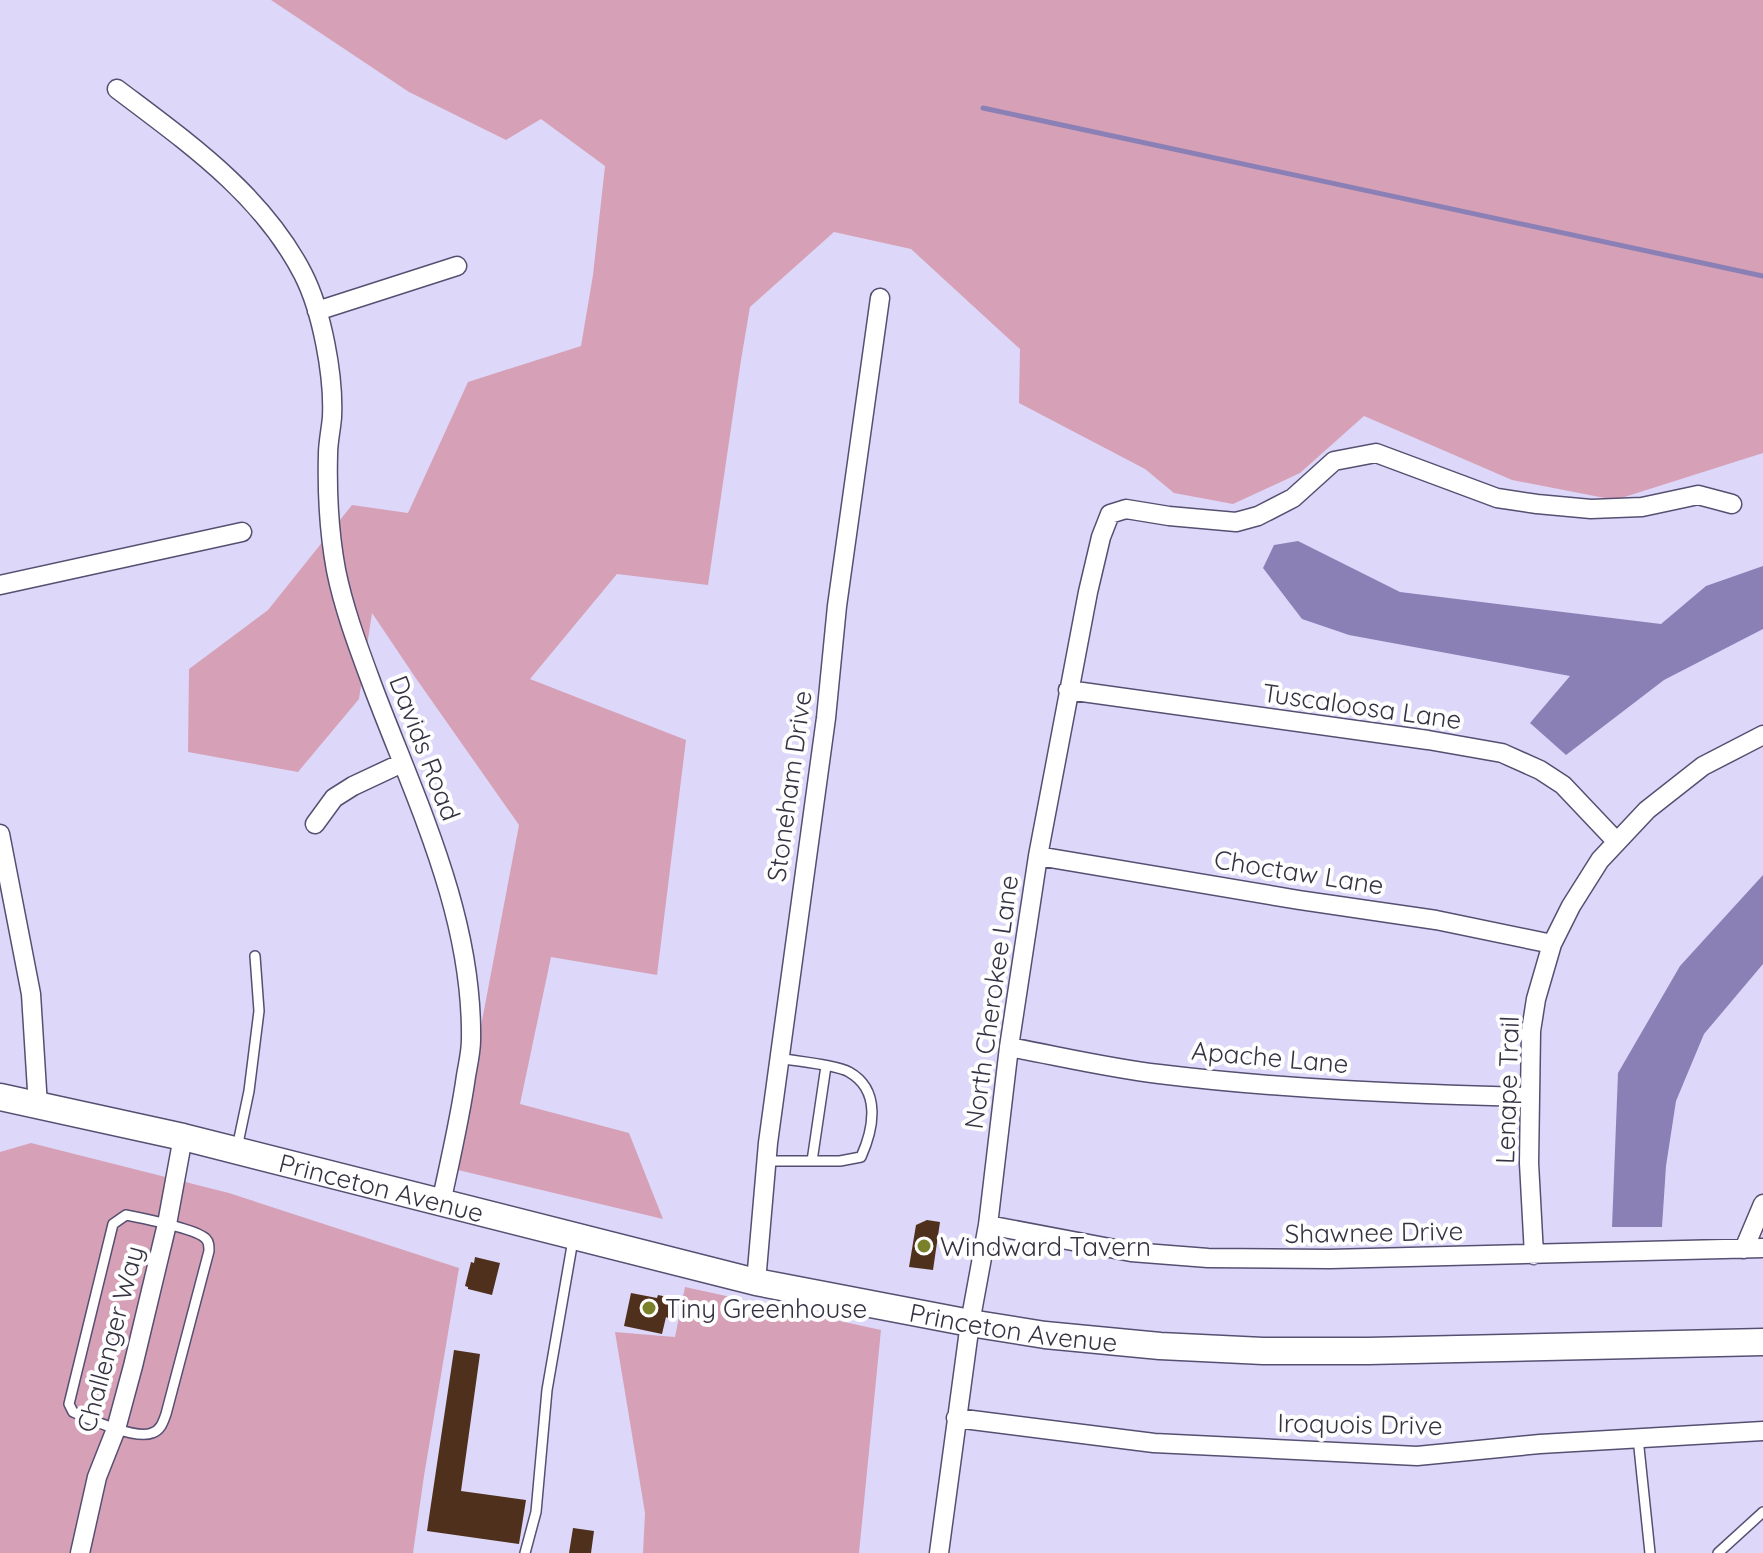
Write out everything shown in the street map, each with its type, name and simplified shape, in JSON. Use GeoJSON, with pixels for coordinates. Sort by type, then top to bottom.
{"type":"FeatureCollection","features":[{"type":"Feature","properties":{"kind":"main road","name":"Princeton Avenue"},"geometry":{"type":"LineString","coordinates":[[0,1097],[183,1137],[756,1282],[1045,1335],[1160,1346],[1263,1351],[1763,1342]]}},
{"type":"Feature","properties":{"kind":"street","name":"Davids Road"},"geometry":{"type":"LineString","coordinates":[[117,89],[198,152],[256,206],[303,275],[317,311],[331,378],[328,504],[336,570],[356,640],[444,872],[463,945],[469,987],[471,1042],[463,1102],[441,1203]]}},
{"type":"Feature","properties":{"kind":"street"},"geometry":{"type":"LineString","coordinates":[[317,311],[457,266]]}},
{"type":"Feature","properties":{"kind":"street","name":"Stoneham Drive"},"geometry":{"type":"LineString","coordinates":[[756,1282],[779,1058],[880,298]]}},
{"type":"Feature","properties":{"kind":"street","name":"North Cherokee Lane"},"geometry":{"type":"LineString","coordinates":[[939,1553],[1038,856],[1088,592],[1101,537],[1110,514],[1126,509],[1236,522],[1258,516],[1293,498],[1334,461],[1376,453],[1497,498],[1537,504],[1591,509],[1642,507],[1698,495],[1732,504]]}},
{"type":"Feature","properties":{"kind":"street"},"geometry":{"type":"LineString","coordinates":[[0,585],[242,532]]}},
{"type":"Feature","properties":{"kind":"street","name":"Tuscaloosa Lane"},"geometry":{"type":"LineString","coordinates":[[1068,690],[1502,753],[1540,770],[1563,785],[1617,842]]}},
{"type":"Feature","properties":{"kind":"street","name":"Lenape Trail"},"geometry":{"type":"LineString","coordinates":[[1534,1255],[1529,1163],[1531,1031],[1536,999],[1552,944],[1600,860],[1647,810],[1703,766],[1763,735]]}},
{"type":"Feature","properties":{"kind":"street"},"geometry":{"type":"LineString","coordinates":[[315,824],[334,798],[402,763]]}},
{"type":"Feature","properties":{"kind":"street"},"geometry":{"type":"LineString","coordinates":[[0,834],[31,994],[38,1106]]}},
{"type":"Feature","properties":{"kind":"street","name":"Choctaw Lane"},"geometry":{"type":"LineString","coordinates":[[1038,856],[1436,920],[1552,944]]}},
{"type":"Feature","properties":{"kind":"street","name":"Apache Lane"},"geometry":{"type":"LineString","coordinates":[[1009,1047],[1156,1074],[1392,1093],[1530,1097]]}},
{"type":"Feature","properties":{"kind":"street","name":"Challenger Way"},"geometry":{"type":"LineString","coordinates":[[80,1553],[97,1477],[116,1429],[167,1224],[183,1137]]}},
{"type":"Feature","properties":{"kind":"street"},"geometry":{"type":"LineString","coordinates":[[1744,1249],[1763,1204]]}},
{"type":"Feature","properties":{"kind":"street","name":"Shawnee Drive"},"geometry":{"type":"LineString","coordinates":[[988,1225],[1131,1252],[1208,1258],[1330,1259],[1763,1248]]}},
{"type":"Feature","properties":{"kind":"street","name":"Iroquois Drive"},"geometry":{"type":"LineString","coordinates":[[956,1418],[1154,1443],[1417,1456],[1540,1444],[1763,1431]]}},
{"type":"Feature","properties":{"kind":"lane"},"geometry":{"type":"LineString","coordinates":[[236,1152],[249,1091],[259,1011],[255,956]]}},
{"type":"Feature","properties":{"kind":"lane"},"geometry":{"type":"LineString","coordinates":[[767,1161],[840,1161],[861,1157],[869,1139],[872,1107],[866,1085],[846,1070],[779,1058]]}},
{"type":"Feature","properties":{"kind":"lane"},"geometry":{"type":"LineString","coordinates":[[812,1161],[826,1066]]}},
{"type":"Feature","properties":{"kind":"lane"},"geometry":{"type":"LineString","coordinates":[[126,1215],[204,1236],[209,1251],[162,1426],[155,1433],[145,1435],[116,1429],[73,1412],[69,1404],[113,1224],[126,1215]]}},
{"type":"Feature","properties":{"kind":"lane"},"geometry":{"type":"LineString","coordinates":[[525,1553],[536,1512],[547,1390],[574,1236]]}},
{"type":"Feature","properties":{"kind":"lane"},"geometry":{"type":"LineString","coordinates":[[1638,1438],[1650,1553]]}},
{"type":"Feature","properties":{"kind":"lane"},"geometry":{"type":"LineString","coordinates":[[1718,1553],[1763,1512]]}},
{"type":"Feature","properties":{"kind":"shaded area"},"geometry":{"type":"Polygon","coordinates":[[[271,0],[1763,0],[1763,453],[1615,500],[1512,480],[1364,416],[1300,473],[1233,504],[1174,493],[1145,469],[1019,403],[1020,349],[911,249],[834,232],[750,307],[708,585],[617,574],[530,679],[686,740],[657,975],[551,957],[520,1104],[629,1133],[663,1219],[454,1169],[519,825],[372,613],[359,699],[298,772],[188,752],[189,669],[268,610],[352,505],[408,513],[468,382],[581,346],[593,275],[605,166],[541,119],[506,140],[409,92],[271,0]]]}},
{"type":"Feature","properties":{"kind":"shaded area"},"geometry":{"type":"Polygon","coordinates":[[[1298,541],[1400,592],[1661,624],[1706,586],[1763,566],[1763,629],[1664,680],[1566,755],[1530,723],[1570,676],[1349,635],[1302,619],[1263,568],[1274,545],[1298,541]]]}},
{"type":"Feature","properties":{"kind":"shaded area"},"geometry":{"type":"Polygon","coordinates":[[[1763,875],[1763,964],[1704,1034],[1676,1101],[1666,1166],[1662,1227],[1612,1227],[1618,1073],[1680,966],[1763,875]]]}},
{"type":"Feature","properties":{"kind":"shaded area"},"geometry":{"type":"Polygon","coordinates":[[[31,1143],[229,1193],[459,1268],[413,1553],[0,1553],[0,1152],[31,1143]]]}},
{"type":"Feature","properties":{"kind":"shaded area"},"geometry":{"type":"Polygon","coordinates":[[[685,1287],[881,1330],[859,1553],[643,1553],[645,1513],[615,1332],[675,1337],[685,1287]]]}},
{"type":"Feature","properties":{"kind":"building","name":"Windward Tavern"},"geometry":{"type":"Polygon","coordinates":[[[927,1220],[940,1222],[933,1270],[909,1267],[916,1225],[927,1220]]]}},
{"type":"Feature","properties":{"kind":"building"},"geometry":{"type":"Polygon","coordinates":[[[475,1257],[500,1263],[492,1295],[465,1286],[475,1257]]]}},
{"type":"Feature","properties":{"kind":"building","name":"Tiny Greenhouse"},"geometry":{"type":"Polygon","coordinates":[[[631,1293],[672,1298],[662,1334],[624,1326],[631,1293]]]}},
{"type":"Feature","properties":{"kind":"building"},"geometry":{"type":"Polygon","coordinates":[[[454,1350],[480,1354],[461,1491],[526,1500],[519,1544],[427,1531],[454,1350]]]}},
{"type":"Feature","properties":{"kind":"building"},"geometry":{"type":"Polygon","coordinates":[[[573,1528],[594,1531],[591,1553],[569,1553],[573,1528]]]}},
{"type":"Feature","properties":{"kind":"waterway"},"geometry":{"type":"LineString","coordinates":[[983,108],[1763,276]]}},
{"type":"Feature","properties":{"kind":"place","name":"Windward Tavern"},"geometry":{"type":"Point","coordinates":[924,1246]}},
{"type":"Feature","properties":{"kind":"place","name":"Tiny Greenhouse"},"geometry":{"type":"Point","coordinates":[649,1308]}}]}
